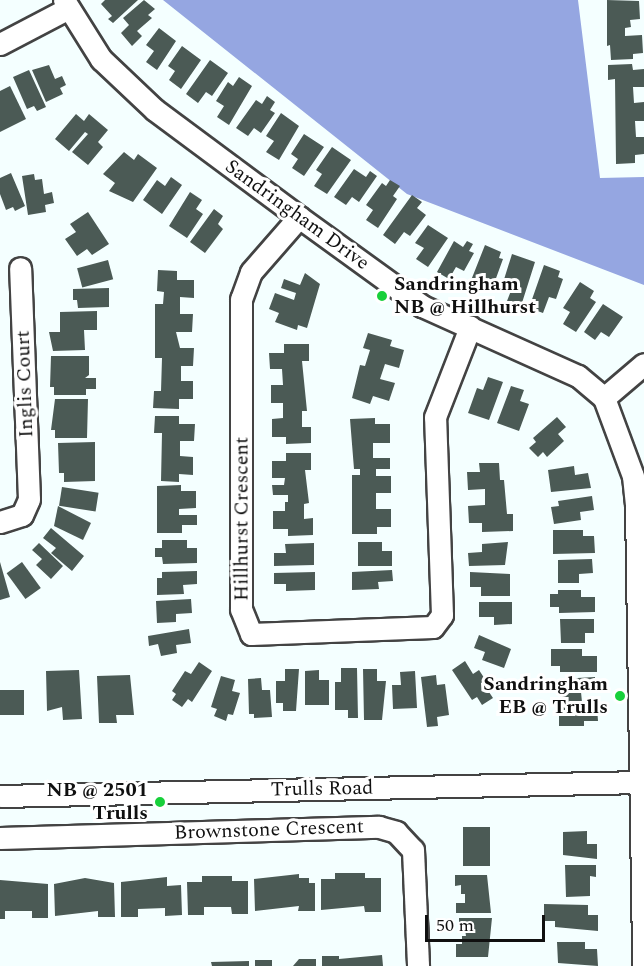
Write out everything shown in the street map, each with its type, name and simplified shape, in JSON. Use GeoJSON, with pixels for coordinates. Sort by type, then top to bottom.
{"type":"FeatureCollection","features":[{"type":"Feature","properties":{"kind":"street"},"geometry":{"type":"LineString","coordinates":[[0,44],[65,5]]}},
{"type":"Feature","properties":{"kind":"street","name":"Sandringham Drive"},"geometry":{"type":"LineString","coordinates":[[65,5],[101,59],[155,110],[299,217],[422,306],[578,376],[604,398],[633,476],[640,546],[643,966]]}},
{"type":"Feature","properties":{"kind":"street","name":"Hillhurst Crescent"},"geometry":{"type":"LineString","coordinates":[[299,217],[251,272],[241,299],[242,609],[251,634],[433,627],[442,615],[435,417],[470,327]]}},
{"type":"Feature","properties":{"kind":"street","name":"Inglis Court"},"geometry":{"type":"LineString","coordinates":[[0,522],[22,514],[29,499],[20,268]]}},
{"type":"Feature","properties":{"kind":"street"},"geometry":{"type":"LineString","coordinates":[[604,398],[644,364]]}},
{"type":"Feature","properties":{"kind":"street","name":"Trulls Road"},"geometry":{"type":"LineString","coordinates":[[0,796],[642,782]]}},
{"type":"Feature","properties":{"kind":"street","name":"Brownstone Crescent"},"geometry":{"type":"LineString","coordinates":[[0,838],[379,827],[396,832],[412,850],[418,966]]}},
{"type":"Feature","properties":{"kind":"shaded area"},"geometry":{"type":"Polygon","coordinates":[[[163,0],[578,0],[600,178],[644,177],[644,285],[407,194],[163,0]]]}},
{"type":"Feature","properties":{"kind":"building"},"geometry":{"type":"Polygon","coordinates":[[[105,0],[138,0],[113,23],[108,19],[112,16],[101,4],[105,0]]]}},
{"type":"Feature","properties":{"kind":"building"},"geometry":{"type":"Polygon","coordinates":[[[144,0],[155,9],[148,15],[152,18],[137,31],[142,36],[132,46],[121,33],[129,25],[123,18],[144,0]]]}},
{"type":"Feature","properties":{"kind":"building"},"geometry":{"type":"Polygon","coordinates":[[[607,0],[639,1],[640,19],[630,20],[631,27],[625,28],[625,36],[642,35],[643,53],[633,54],[633,59],[611,60],[610,45],[607,46],[607,0]]]}},
{"type":"Feature","properties":{"kind":"building"},"geometry":{"type":"Polygon","coordinates":[[[159,28],[176,41],[157,70],[146,62],[154,51],[146,45],[159,28]]]}},
{"type":"Feature","properties":{"kind":"building"},"geometry":{"type":"Polygon","coordinates":[[[182,46],[201,60],[181,89],[169,80],[175,71],[168,66],[182,46]]]}},
{"type":"Feature","properties":{"kind":"building"},"geometry":{"type":"Polygon","coordinates":[[[210,60],[228,73],[212,96],[206,92],[198,103],[186,94],[210,60]]]}},
{"type":"Feature","properties":{"kind":"building"},"geometry":{"type":"Polygon","coordinates":[[[632,64],[633,70],[644,69],[644,87],[633,87],[634,103],[644,102],[644,121],[635,121],[636,137],[644,137],[644,154],[635,155],[635,163],[616,164],[615,79],[608,80],[608,65],[632,64]]]}},
{"type":"Feature","properties":{"kind":"building"},"geometry":{"type":"Polygon","coordinates":[[[49,65],[55,79],[62,76],[66,85],[60,88],[63,94],[46,102],[32,70],[49,65]]]}},
{"type":"Feature","properties":{"kind":"building"},"geometry":{"type":"Polygon","coordinates":[[[29,70],[46,107],[37,111],[34,106],[27,109],[13,77],[29,70]]]}},
{"type":"Feature","properties":{"kind":"building"},"geometry":{"type":"Polygon","coordinates":[[[239,77],[252,86],[229,125],[217,117],[224,106],[216,101],[228,82],[233,86],[239,77]]]}},
{"type":"Feature","properties":{"kind":"building"},"geometry":{"type":"Polygon","coordinates":[[[10,86],[26,119],[0,132],[0,91],[10,86]]]}},
{"type":"Feature","properties":{"kind":"building"},"geometry":{"type":"Polygon","coordinates":[[[267,96],[275,102],[270,110],[275,113],[261,133],[254,128],[248,136],[236,128],[256,100],[262,104],[267,96]]]}},
{"type":"Feature","properties":{"kind":"building"},"geometry":{"type":"Polygon","coordinates":[[[281,113],[299,126],[279,160],[266,152],[274,141],[266,136],[281,113]]]}},
{"type":"Feature","properties":{"kind":"building"},"geometry":{"type":"Polygon","coordinates":[[[76,114],[84,121],[89,114],[108,130],[98,142],[103,147],[88,165],[72,152],[88,134],[85,132],[69,151],[55,139],[76,114]]]}},
{"type":"Feature","properties":{"kind":"building"},"geometry":{"type":"Polygon","coordinates":[[[304,134],[324,147],[304,176],[292,168],[298,159],[291,154],[304,134]]]}},
{"type":"Feature","properties":{"kind":"building"},"geometry":{"type":"Polygon","coordinates":[[[332,147],[351,160],[327,194],[314,186],[322,174],[316,170],[332,147]]]}},
{"type":"Feature","properties":{"kind":"building"},"geometry":{"type":"Polygon","coordinates":[[[124,152],[134,160],[138,154],[157,168],[133,202],[109,191],[115,183],[103,174],[124,152]]]}},
{"type":"Feature","properties":{"kind":"building"},"geometry":{"type":"Polygon","coordinates":[[[354,169],[366,177],[370,171],[377,176],[359,202],[352,197],[346,205],[334,197],[354,169]]]}},
{"type":"Feature","properties":{"kind":"building"},"geometry":{"type":"Polygon","coordinates":[[[11,173],[25,206],[15,211],[13,207],[6,210],[0,194],[0,178],[11,173]]]}},
{"type":"Feature","properties":{"kind":"building"},"geometry":{"type":"Polygon","coordinates":[[[34,174],[35,180],[42,179],[44,194],[52,192],[54,203],[45,205],[46,212],[28,215],[22,176],[34,174]]]}},
{"type":"Feature","properties":{"kind":"building"},"geometry":{"type":"Polygon","coordinates":[[[171,177],[182,185],[162,214],[143,200],[157,180],[165,186],[171,177]]]}},
{"type":"Feature","properties":{"kind":"building"},"geometry":{"type":"Polygon","coordinates":[[[390,180],[400,186],[393,196],[397,199],[378,228],[366,220],[373,210],[366,205],[382,183],[386,186],[390,180]]]}},
{"type":"Feature","properties":{"kind":"building"},"geometry":{"type":"Polygon","coordinates":[[[190,192],[202,200],[196,209],[203,214],[187,238],[169,226],[190,192]]]}},
{"type":"Feature","properties":{"kind":"building"},"geometry":{"type":"Polygon","coordinates":[[[412,195],[422,202],[417,208],[426,215],[410,236],[404,232],[395,244],[383,235],[412,195]]]}},
{"type":"Feature","properties":{"kind":"building"},"geometry":{"type":"Polygon","coordinates":[[[214,209],[223,216],[218,224],[223,229],[205,253],[190,242],[214,209]]]}},
{"type":"Feature","properties":{"kind":"building"},"geometry":{"type":"Polygon","coordinates":[[[88,212],[109,244],[92,255],[87,249],[77,256],[65,239],[76,232],[70,224],[88,212]]]}},
{"type":"Feature","properties":{"kind":"building"},"geometry":{"type":"Polygon","coordinates":[[[428,225],[448,238],[428,267],[416,259],[424,248],[415,243],[428,225]]]}},
{"type":"Feature","properties":{"kind":"building"},"geometry":{"type":"Polygon","coordinates":[[[454,241],[463,247],[467,241],[473,244],[469,251],[474,253],[464,271],[456,267],[449,279],[437,272],[454,241]]]}},
{"type":"Feature","properties":{"kind":"building"},"geometry":{"type":"Polygon","coordinates":[[[485,245],[501,252],[499,258],[503,259],[495,281],[488,278],[482,293],[468,288],[485,245]]]}},
{"type":"Feature","properties":{"kind":"building"},"geometry":{"type":"Polygon","coordinates":[[[512,254],[535,262],[521,306],[507,301],[512,288],[501,289],[512,254]]]}},
{"type":"Feature","properties":{"kind":"building"},"geometry":{"type":"Polygon","coordinates":[[[108,260],[113,279],[82,288],[77,268],[108,260]]]}},
{"type":"Feature","properties":{"kind":"building"},"geometry":{"type":"Polygon","coordinates":[[[544,265],[560,271],[558,277],[563,279],[556,299],[549,297],[543,313],[529,308],[544,265]]]}},
{"type":"Feature","properties":{"kind":"building"},"geometry":{"type":"Polygon","coordinates":[[[158,270],[177,271],[177,280],[194,280],[194,298],[180,297],[180,314],[193,314],[192,332],[176,332],[180,348],[194,348],[193,366],[181,366],[181,381],[193,381],[193,399],[179,399],[179,409],[153,408],[154,391],[161,391],[162,358],[155,358],[155,304],[163,304],[164,292],[157,291],[158,270]]]}},
{"type":"Feature","properties":{"kind":"building"},"geometry":{"type":"Polygon","coordinates":[[[305,273],[320,284],[307,328],[298,325],[297,330],[275,322],[279,313],[269,309],[275,293],[294,300],[296,293],[281,288],[284,279],[300,285],[305,273]]]}},
{"type":"Feature","properties":{"kind":"building"},"geometry":{"type":"Polygon","coordinates":[[[580,282],[594,291],[590,298],[596,302],[576,332],[563,324],[570,312],[563,308],[580,282]]]}},
{"type":"Feature","properties":{"kind":"building"},"geometry":{"type":"Polygon","coordinates":[[[109,288],[109,307],[78,308],[77,300],[73,300],[73,289],[109,288]]]}},
{"type":"Feature","properties":{"kind":"building"},"geometry":{"type":"Polygon","coordinates":[[[603,304],[623,317],[609,337],[601,332],[595,340],[584,332],[603,304]]]}},
{"type":"Feature","properties":{"kind":"building"},"geometry":{"type":"Polygon","coordinates":[[[97,311],[97,330],[84,330],[85,350],[53,351],[49,332],[60,332],[60,312],[97,311]]]}},
{"type":"Feature","properties":{"kind":"building"},"geometry":{"type":"Polygon","coordinates":[[[368,333],[392,340],[390,346],[404,350],[399,368],[385,364],[380,379],[395,383],[389,401],[373,396],[370,404],[352,398],[360,365],[365,366],[370,350],[363,348],[368,333]]]}},
{"type":"Feature","properties":{"kind":"building"},"geometry":{"type":"Polygon","coordinates":[[[284,344],[309,344],[309,361],[302,361],[307,411],[302,411],[302,427],[311,427],[311,443],[286,444],[286,437],[272,437],[272,419],[283,418],[283,403],[271,403],[271,385],[283,385],[282,369],[270,369],[269,353],[284,353],[284,344]]]}},
{"type":"Feature","properties":{"kind":"building"},"geometry":{"type":"Polygon","coordinates":[[[51,356],[89,356],[89,375],[85,378],[96,378],[96,389],[86,389],[86,395],[54,395],[54,387],[50,387],[51,356]]]}},
{"type":"Feature","properties":{"kind":"building"},"geometry":{"type":"Polygon","coordinates":[[[488,377],[503,382],[489,420],[468,413],[477,388],[483,390],[488,377]]]}},
{"type":"Feature","properties":{"kind":"building"},"geometry":{"type":"Polygon","coordinates":[[[511,386],[524,390],[520,401],[529,404],[519,431],[497,423],[511,386]]]}},
{"type":"Feature","properties":{"kind":"building"},"geometry":{"type":"Polygon","coordinates":[[[55,399],[88,399],[87,438],[55,438],[55,430],[51,430],[55,399]]]}},
{"type":"Feature","properties":{"kind":"building"},"geometry":{"type":"Polygon","coordinates":[[[155,416],[179,416],[179,424],[195,424],[194,441],[180,441],[180,456],[193,457],[193,475],[179,474],[179,482],[161,481],[162,433],[154,433],[155,416]]]}},
{"type":"Feature","properties":{"kind":"building"},"geometry":{"type":"Polygon","coordinates":[[[557,417],[566,427],[558,434],[564,441],[547,457],[543,452],[538,457],[529,448],[536,442],[533,438],[557,417]]]}},
{"type":"Feature","properties":{"kind":"building"},"geometry":{"type":"Polygon","coordinates":[[[375,418],[375,424],[390,424],[390,443],[373,443],[373,458],[390,458],[390,469],[376,469],[376,476],[391,476],[391,493],[376,493],[376,509],[391,509],[391,527],[377,527],[377,534],[352,534],[352,475],[360,475],[360,469],[354,469],[350,419],[375,418]]]}},
{"type":"Feature","properties":{"kind":"building"},"geometry":{"type":"Polygon","coordinates":[[[95,442],[95,481],[64,482],[64,473],[59,473],[58,443],[95,442]]]}},
{"type":"Feature","properties":{"kind":"building"},"geometry":{"type":"Polygon","coordinates":[[[286,453],[311,453],[311,470],[305,470],[309,503],[304,504],[304,519],[313,518],[313,535],[288,536],[288,529],[273,529],[273,511],[285,511],[288,495],[273,495],[272,485],[284,485],[285,478],[272,478],[272,461],[286,461],[286,453]]]}},
{"type":"Feature","properties":{"kind":"building"},"geometry":{"type":"Polygon","coordinates":[[[479,463],[499,463],[500,480],[504,480],[507,514],[513,514],[513,531],[482,532],[482,523],[469,523],[468,506],[485,505],[485,489],[468,490],[467,472],[480,472],[479,463]]]}},
{"type":"Feature","properties":{"kind":"building"},"geometry":{"type":"Polygon","coordinates":[[[574,466],[575,475],[588,473],[591,488],[551,492],[548,470],[574,466]]]}},
{"type":"Feature","properties":{"kind":"building"},"geometry":{"type":"Polygon","coordinates":[[[181,485],[181,491],[196,491],[196,508],[179,509],[179,515],[197,515],[197,525],[182,525],[182,533],[157,533],[157,486],[181,485]]]}},
{"type":"Feature","properties":{"kind":"building"},"geometry":{"type":"Polygon","coordinates":[[[62,487],[99,493],[96,512],[59,506],[62,487]]]}},
{"type":"Feature","properties":{"kind":"building"},"geometry":{"type":"Polygon","coordinates":[[[592,496],[594,510],[580,512],[581,520],[554,524],[551,507],[559,506],[558,501],[592,496]]]}},
{"type":"Feature","properties":{"kind":"building"},"geometry":{"type":"Polygon","coordinates":[[[58,506],[91,523],[83,540],[54,526],[58,506]]]}},
{"type":"Feature","properties":{"kind":"building"},"geometry":{"type":"Polygon","coordinates":[[[51,528],[84,556],[72,571],[51,553],[56,548],[43,538],[51,528]]]}},
{"type":"Feature","properties":{"kind":"building"},"geometry":{"type":"Polygon","coordinates":[[[553,530],[583,530],[583,536],[594,536],[595,553],[553,554],[553,530]]]}},
{"type":"Feature","properties":{"kind":"building"},"geometry":{"type":"Polygon","coordinates":[[[162,540],[187,540],[187,548],[197,548],[197,563],[163,564],[162,557],[155,557],[155,548],[162,548],[162,540]]]}},
{"type":"Feature","properties":{"kind":"building"},"geometry":{"type":"Polygon","coordinates":[[[358,542],[382,542],[382,551],[392,551],[392,566],[358,566],[358,542]]]}},
{"type":"Feature","properties":{"kind":"building"},"geometry":{"type":"Polygon","coordinates":[[[508,542],[505,565],[469,566],[468,553],[482,552],[482,544],[508,542]]]}},
{"type":"Feature","properties":{"kind":"building"},"geometry":{"type":"Polygon","coordinates":[[[39,543],[63,566],[51,579],[36,565],[42,559],[32,550],[39,543]]]}},
{"type":"Feature","properties":{"kind":"building"},"geometry":{"type":"Polygon","coordinates":[[[314,543],[314,565],[274,566],[274,553],[286,553],[285,544],[314,543]]]}},
{"type":"Feature","properties":{"kind":"building"},"geometry":{"type":"Polygon","coordinates":[[[592,559],[593,573],[579,574],[579,583],[558,583],[558,560],[592,559]]]}},
{"type":"Feature","properties":{"kind":"building"},"geometry":{"type":"Polygon","coordinates":[[[0,562],[10,597],[0,600],[0,562]]]}},
{"type":"Feature","properties":{"kind":"building"},"geometry":{"type":"Polygon","coordinates":[[[22,562],[41,588],[25,599],[7,573],[22,562]]]}},
{"type":"Feature","properties":{"kind":"building"},"geometry":{"type":"Polygon","coordinates":[[[392,570],[393,581],[378,582],[379,589],[352,590],[352,572],[392,570]]]}},
{"type":"Feature","properties":{"kind":"building"},"geometry":{"type":"Polygon","coordinates":[[[197,571],[197,584],[183,585],[184,594],[157,595],[157,578],[162,578],[162,572],[197,571]]]}},
{"type":"Feature","properties":{"kind":"building"},"geometry":{"type":"Polygon","coordinates":[[[315,572],[315,590],[286,591],[286,584],[274,584],[274,573],[315,572]]]}},
{"type":"Feature","properties":{"kind":"building"},"geometry":{"type":"Polygon","coordinates":[[[470,572],[510,574],[510,596],[481,596],[481,587],[470,587],[470,572]]]}},
{"type":"Feature","properties":{"kind":"building"},"geometry":{"type":"Polygon","coordinates":[[[558,590],[581,590],[581,597],[595,597],[595,612],[559,613],[559,607],[550,607],[550,594],[558,594],[558,590]]]}},
{"type":"Feature","properties":{"kind":"building"},"geometry":{"type":"Polygon","coordinates":[[[191,599],[192,613],[176,614],[176,622],[157,623],[156,601],[191,599]]]}},
{"type":"Feature","properties":{"kind":"building"},"geometry":{"type":"Polygon","coordinates":[[[479,602],[512,602],[512,624],[494,625],[494,617],[479,617],[479,602]]]}},
{"type":"Feature","properties":{"kind":"building"},"geometry":{"type":"Polygon","coordinates":[[[560,619],[594,619],[594,633],[585,633],[585,643],[561,643],[560,619]]]}},
{"type":"Feature","properties":{"kind":"building"},"geometry":{"type":"Polygon","coordinates":[[[189,629],[191,643],[176,645],[177,653],[161,656],[158,644],[149,646],[148,636],[189,629]]]}},
{"type":"Feature","properties":{"kind":"building"},"geometry":{"type":"Polygon","coordinates":[[[479,635],[511,649],[504,668],[482,660],[485,652],[474,648],[479,635]]]}},
{"type":"Feature","properties":{"kind":"building"},"geometry":{"type":"Polygon","coordinates":[[[551,649],[582,649],[582,656],[597,656],[597,672],[560,672],[560,666],[551,666],[551,649]]]}},
{"type":"Feature","properties":{"kind":"building"},"geometry":{"type":"Polygon","coordinates":[[[465,661],[473,674],[479,670],[492,690],[489,692],[493,698],[482,705],[477,697],[472,700],[452,670],[465,661]]]}},
{"type":"Feature","properties":{"kind":"building"},"geometry":{"type":"Polygon","coordinates":[[[199,662],[212,671],[192,702],[188,699],[182,707],[172,700],[176,694],[172,691],[185,671],[191,674],[199,662]]]}},
{"type":"Feature","properties":{"kind":"building"},"geometry":{"type":"Polygon","coordinates":[[[341,668],[357,668],[358,718],[348,718],[348,710],[335,710],[335,682],[341,682],[341,668]]]}},
{"type":"Feature","properties":{"kind":"building"},"geometry":{"type":"Polygon","coordinates":[[[285,669],[299,669],[296,711],[283,711],[283,703],[276,703],[276,681],[285,681],[285,669]]]}},
{"type":"Feature","properties":{"kind":"building"},"geometry":{"type":"Polygon","coordinates":[[[363,669],[377,669],[377,681],[386,681],[382,720],[364,720],[363,669]]]}},
{"type":"Feature","properties":{"kind":"building"},"geometry":{"type":"Polygon","coordinates":[[[79,670],[82,719],[63,720],[62,707],[47,711],[46,671],[79,670]]]}},
{"type":"Feature","properties":{"kind":"building"},"geometry":{"type":"Polygon","coordinates":[[[319,670],[319,680],[329,680],[329,705],[305,705],[305,671],[319,670]]]}},
{"type":"Feature","properties":{"kind":"building"},"geometry":{"type":"Polygon","coordinates":[[[415,671],[417,708],[393,709],[392,685],[401,685],[400,672],[415,671]]]}},
{"type":"Feature","properties":{"kind":"building"},"geometry":{"type":"Polygon","coordinates":[[[130,675],[134,715],[116,715],[117,723],[99,723],[97,676],[130,675]]]}},
{"type":"Feature","properties":{"kind":"building"},"geometry":{"type":"Polygon","coordinates":[[[436,675],[437,685],[445,684],[449,715],[437,717],[438,726],[427,727],[421,677],[436,675]]]}},
{"type":"Feature","properties":{"kind":"building"},"geometry":{"type":"Polygon","coordinates":[[[221,676],[235,680],[232,691],[240,693],[233,715],[228,714],[226,721],[214,716],[217,709],[211,707],[221,676]]]}},
{"type":"Feature","properties":{"kind":"building"},"geometry":{"type":"Polygon","coordinates":[[[595,677],[595,692],[581,692],[582,702],[561,702],[560,679],[595,677]]]}},
{"type":"Feature","properties":{"kind":"building"},"geometry":{"type":"Polygon","coordinates":[[[261,678],[262,690],[270,690],[272,717],[254,718],[254,714],[249,714],[248,679],[261,678]]]}},
{"type":"Feature","properties":{"kind":"building"},"geometry":{"type":"Polygon","coordinates":[[[0,690],[24,690],[24,715],[0,715],[0,690]]]}},
{"type":"Feature","properties":{"kind":"building"},"geometry":{"type":"Polygon","coordinates":[[[559,707],[597,707],[598,721],[584,721],[584,726],[559,726],[559,707]]]}},
{"type":"Feature","properties":{"kind":"building"},"geometry":{"type":"Polygon","coordinates":[[[463,827],[490,827],[490,866],[463,866],[463,827]]]}},
{"type":"Feature","properties":{"kind":"building"},"geometry":{"type":"Polygon","coordinates":[[[587,831],[587,844],[597,844],[597,859],[563,855],[563,832],[587,831]]]}},
{"type":"Feature","properties":{"kind":"building"},"geometry":{"type":"Polygon","coordinates":[[[565,865],[596,865],[596,877],[590,876],[590,896],[566,897],[565,865]]]}},
{"type":"Feature","properties":{"kind":"building"},"geometry":{"type":"Polygon","coordinates":[[[335,873],[365,873],[365,878],[381,878],[381,912],[365,912],[364,906],[321,910],[321,879],[335,879],[335,873]]]}},
{"type":"Feature","properties":{"kind":"building"},"geometry":{"type":"Polygon","coordinates":[[[299,874],[299,878],[309,878],[309,883],[315,883],[315,911],[298,911],[299,906],[255,911],[254,879],[299,874]]]}},
{"type":"Feature","properties":{"kind":"building"},"geometry":{"type":"Polygon","coordinates":[[[455,875],[487,875],[491,913],[456,913],[456,903],[465,903],[465,894],[461,894],[461,885],[455,886],[455,875]]]}},
{"type":"Feature","properties":{"kind":"building"},"geometry":{"type":"Polygon","coordinates":[[[202,876],[232,876],[232,881],[248,881],[248,914],[232,914],[231,907],[204,907],[204,915],[188,915],[187,882],[202,882],[202,876]]]}},
{"type":"Feature","properties":{"kind":"building"},"geometry":{"type":"Polygon","coordinates":[[[167,877],[167,886],[181,885],[182,915],[165,916],[165,908],[138,909],[138,917],[121,917],[121,882],[167,877]]]}},
{"type":"Feature","properties":{"kind":"building"},"geometry":{"type":"Polygon","coordinates":[[[85,878],[114,883],[115,917],[98,917],[98,911],[55,916],[54,884],[85,878]]]}},
{"type":"Feature","properties":{"kind":"building"},"geometry":{"type":"Polygon","coordinates":[[[0,880],[48,884],[48,918],[32,918],[32,911],[5,911],[5,919],[0,919],[0,880]]]}},
{"type":"Feature","properties":{"kind":"building"},"geometry":{"type":"Polygon","coordinates":[[[544,904],[588,905],[588,915],[598,915],[598,931],[555,927],[555,921],[544,921],[544,904]]]}},
{"type":"Feature","properties":{"kind":"building"},"geometry":{"type":"Polygon","coordinates":[[[459,918],[492,918],[488,957],[456,957],[456,944],[462,944],[462,936],[466,936],[465,929],[459,929],[459,918]]]}},
{"type":"Feature","properties":{"kind":"building"},"geometry":{"type":"Polygon","coordinates":[[[557,942],[585,942],[585,949],[597,949],[598,966],[558,963],[557,942]]]}},
{"type":"Feature","properties":{"kind":"building"},"geometry":{"type":"Polygon","coordinates":[[[382,955],[383,966],[322,966],[322,956],[339,956],[339,959],[382,955]]]}},
{"type":"Feature","properties":{"kind":"building"},"geometry":{"type":"Polygon","coordinates":[[[299,959],[316,959],[316,966],[293,966],[299,959]]]}},
{"type":"Feature","properties":{"kind":"building"},"geometry":{"type":"Polygon","coordinates":[[[255,960],[272,960],[272,966],[255,966],[255,960]]]}},
{"type":"Feature","properties":{"kind":"building"},"geometry":{"type":"Polygon","coordinates":[[[249,961],[249,966],[212,966],[211,962],[249,961]]]}},
{"type":"Feature","properties":{"kind":"place","name":"Sandringham NB @ Hillhurst"},"geometry":{"type":"Point","coordinates":[382,296]}},
{"type":"Feature","properties":{"kind":"place","name":"Sandringham EB @ Trulls"},"geometry":{"type":"Point","coordinates":[620,696]}},
{"type":"Feature","properties":{"kind":"place","name":"NB @ 2501 Trulls"},"geometry":{"type":"Point","coordinates":[160,802]}}]}
